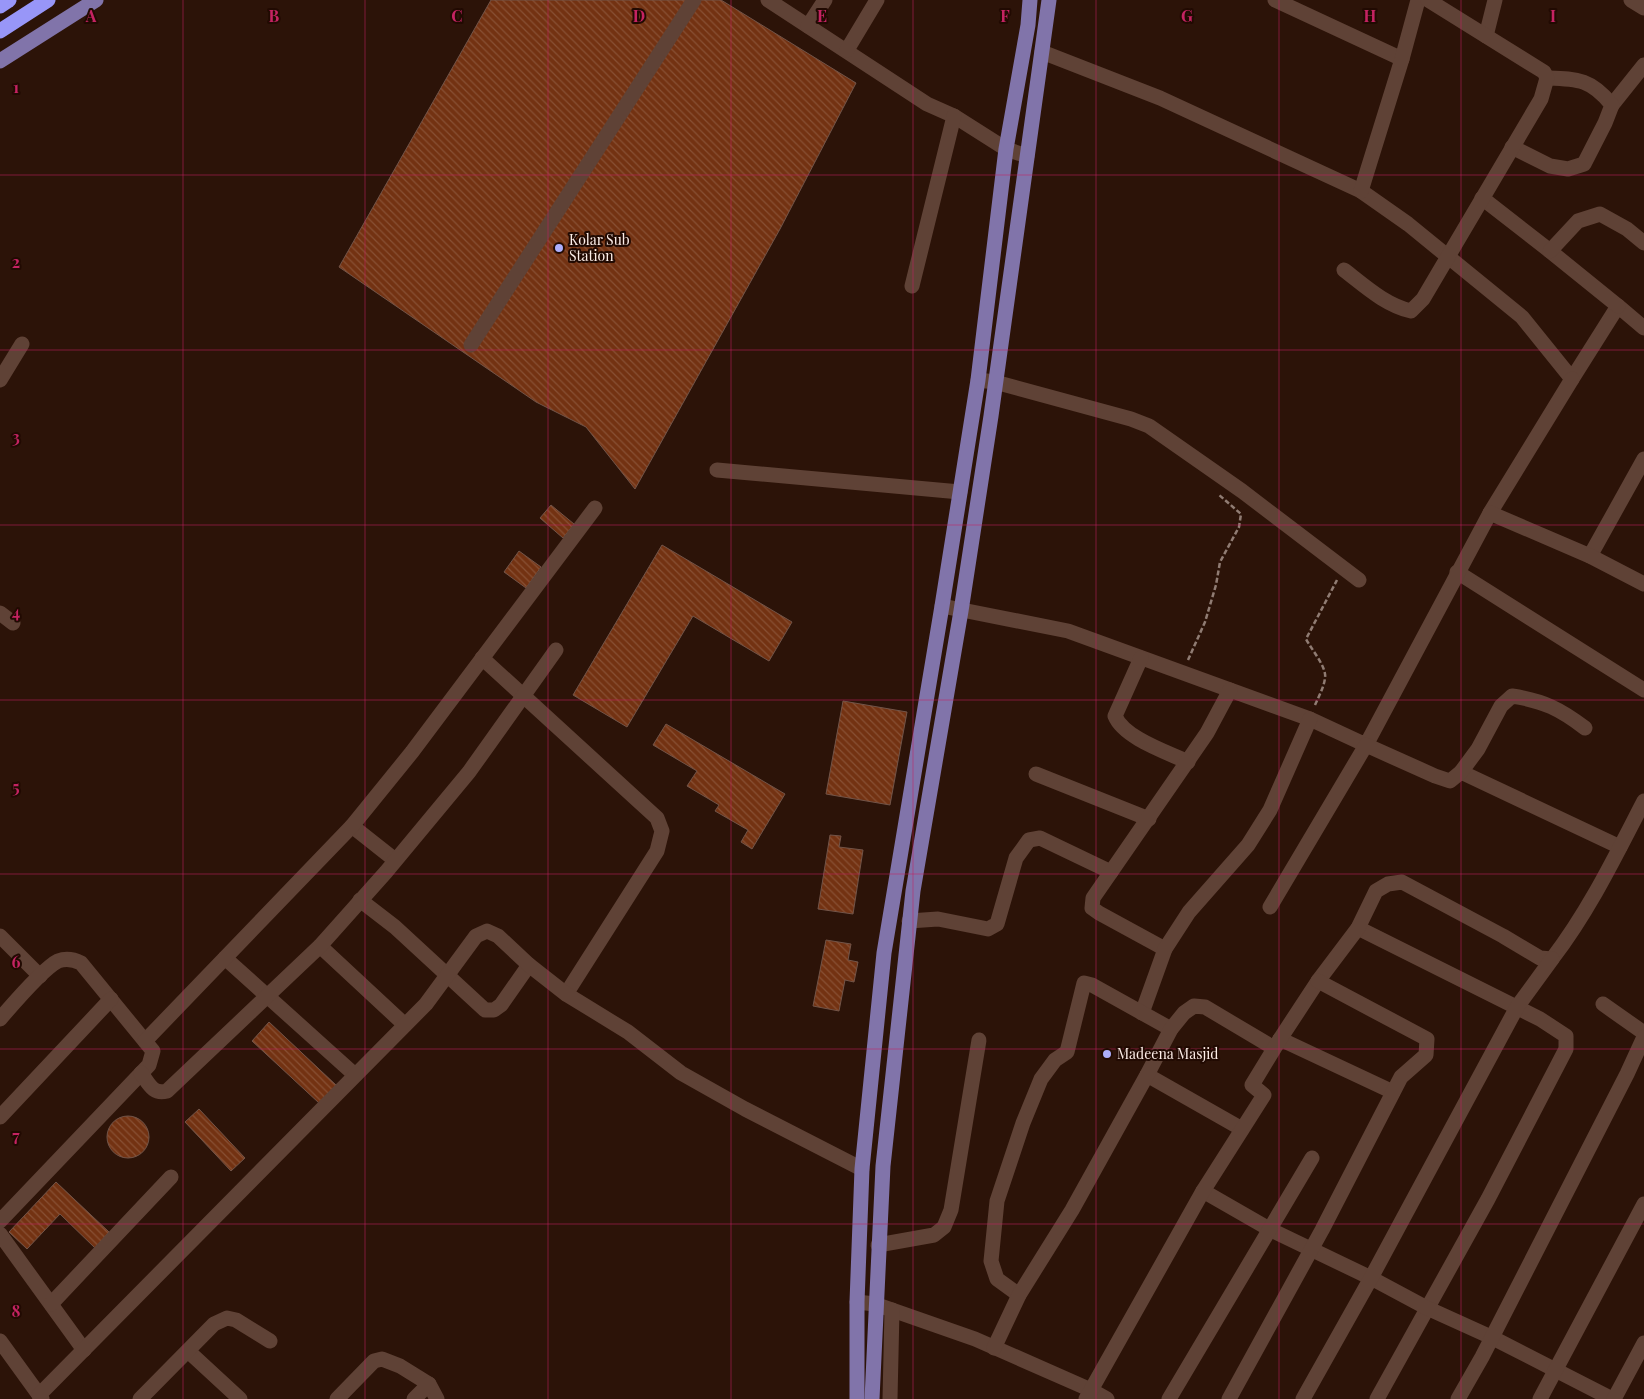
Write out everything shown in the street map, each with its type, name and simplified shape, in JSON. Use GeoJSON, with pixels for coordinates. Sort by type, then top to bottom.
{"type":"FeatureCollection","features":[{"type":"Feature","properties":{"kind":"highway"},"geometry":{"type":"LineString","coordinates":[[0,6],[9,0]]}},
{"type":"Feature","properties":{"kind":"highway"},"geometry":{"type":"LineString","coordinates":[[0,31],[48,0]]}},
{"type":"Feature","properties":{"kind":"main road"},"geometry":{"type":"LineString","coordinates":[[0,61],[96,0]]}},
{"type":"Feature","properties":{"kind":"main road"},"geometry":{"type":"LineString","coordinates":[[857,1399],[857,1302],[862,1169],[884,953],[978,380],[1006,149],[1028,25],[1030,0]]}},
{"type":"Feature","properties":{"kind":"main road"},"geometry":{"type":"LineString","coordinates":[[872,1399],[883,1166],[912,892],[960,611],[995,382],[1049,0]]}},
{"type":"Feature","properties":{"kind":"street"},"geometry":{"type":"LineString","coordinates":[[471,345],[694,0]]}},
{"type":"Feature","properties":{"kind":"street"},"geometry":{"type":"LineString","coordinates":[[768,0],[927,104],[954,116],[1006,149],[1027,156]]}},
{"type":"Feature","properties":{"kind":"street"},"geometry":{"type":"LineString","coordinates":[[808,26],[825,0]]}},
{"type":"Feature","properties":{"kind":"street"},"geometry":{"type":"LineString","coordinates":[[846,50],[877,0]]}},
{"type":"Feature","properties":{"kind":"street"},"geometry":{"type":"LineString","coordinates":[[1275,0],[1402,59]]}},
{"type":"Feature","properties":{"kind":"street"},"geometry":{"type":"LineString","coordinates":[[1362,191],[1418,0]]}},
{"type":"Feature","properties":{"kind":"street"},"geometry":{"type":"LineString","coordinates":[[1344,270],[1379,297],[1398,308],[1410,311],[1423,299],[1541,99],[1547,78],[1544,72],[1428,0]]}},
{"type":"Feature","properties":{"kind":"street"},"geometry":{"type":"LineString","coordinates":[[1486,36],[1494,0]]}},
{"type":"Feature","properties":{"kind":"street"},"geometry":{"type":"LineString","coordinates":[[1631,0],[1644,8]]}},
{"type":"Feature","properties":{"kind":"street"},"geometry":{"type":"LineString","coordinates":[[1042,52],[1160,98],[1362,191],[1408,224],[1522,317],[1572,379]]}},
{"type":"Feature","properties":{"kind":"street"},"geometry":{"type":"LineString","coordinates":[[1512,147],[1550,166],[1568,168],[1584,164],[1612,105],[1644,65]]}},
{"type":"Feature","properties":{"kind":"street"},"geometry":{"type":"LineString","coordinates":[[1547,78],[1577,79],[1602,92],[1612,105]]}},
{"type":"Feature","properties":{"kind":"street"},"geometry":{"type":"LineString","coordinates":[[912,286],[954,116]]}},
{"type":"Feature","properties":{"kind":"street"},"geometry":{"type":"LineString","coordinates":[[1482,198],[1550,250],[1644,328]]}},
{"type":"Feature","properties":{"kind":"street"},"geometry":{"type":"LineString","coordinates":[[1550,250],[1578,221],[1600,214],[1627,229],[1644,243]]}},
{"type":"Feature","properties":{"kind":"street"},"geometry":{"type":"LineString","coordinates":[[1270,907],[1366,745],[1490,513],[1618,306]]}},
{"type":"Feature","properties":{"kind":"street"},"geometry":{"type":"LineString","coordinates":[[0,380],[22,344]]}},
{"type":"Feature","properties":{"kind":"street"},"geometry":{"type":"LineString","coordinates":[[978,380],[995,382],[1131,419],[1149,426],[1220,476],[1359,580]]}},
{"type":"Feature","properties":{"kind":"street"},"geometry":{"type":"LineString","coordinates":[[1590,556],[1644,459]]}},
{"type":"Feature","properties":{"kind":"street"},"geometry":{"type":"LineString","coordinates":[[717,470],[960,492]]}},
{"type":"Feature","properties":{"kind":"street"},"geometry":{"type":"LineString","coordinates":[[145,1041],[352,826],[412,752],[595,508]]}},
{"type":"Feature","properties":{"kind":"street"},"geometry":{"type":"LineString","coordinates":[[1490,513],[1590,556],[1644,584]]}},
{"type":"Feature","properties":{"kind":"street"},"geometry":{"type":"LineString","coordinates":[[1457,572],[1644,690]]}},
{"type":"Feature","properties":{"kind":"street"},"geometry":{"type":"LineString","coordinates":[[942,606],[1068,631],[1310,719],[1435,776],[1450,781],[1461,772],[1478,749],[1501,706],[1512,696],[1547,704],[1565,713],[1585,728]]}},
{"type":"Feature","properties":{"kind":"street"},"geometry":{"type":"LineString","coordinates":[[0,613],[12,623]]}},
{"type":"Feature","properties":{"kind":"street"},"geometry":{"type":"LineString","coordinates":[[141,1073],[154,1091],[160,1093],[167,1091],[320,946],[469,772],[556,650]]}},
{"type":"Feature","properties":{"kind":"street"},"geometry":{"type":"LineString","coordinates":[[482,658],[524,694],[658,818],[662,831],[657,851],[566,994]]}},
{"type":"Feature","properties":{"kind":"street"},"geometry":{"type":"LineString","coordinates":[[1141,658],[1115,716],[1118,723],[1131,735],[1188,762]]}},
{"type":"Feature","properties":{"kind":"street"},"geometry":{"type":"LineString","coordinates":[[1165,949],[1092,908],[1093,898],[1207,734],[1230,690]]}},
{"type":"Feature","properties":{"kind":"street"},"geometry":{"type":"LineString","coordinates":[[1142,1013],[1165,949],[1189,912],[1248,845],[1257,831],[1285,779],[1310,719]]}},
{"type":"Feature","properties":{"kind":"street"},"geometry":{"type":"LineString","coordinates":[[1461,772],[1620,847]]}},
{"type":"Feature","properties":{"kind":"street"},"geometry":{"type":"LineString","coordinates":[[1036,774],[1149,819]]}},
{"type":"Feature","properties":{"kind":"street"},"geometry":{"type":"LineString","coordinates":[[1303,1399],[1371,1278],[1517,1007],[1568,938],[1644,801]]}},
{"type":"Feature","properties":{"kind":"street"},"geometry":{"type":"LineString","coordinates":[[352,826],[395,860]]}},
{"type":"Feature","properties":{"kind":"street"},"geometry":{"type":"LineString","coordinates":[[909,921],[938,919],[988,929],[998,924],[1016,858],[1029,840],[1040,838],[1111,872]]}},
{"type":"Feature","properties":{"kind":"street"},"geometry":{"type":"LineString","coordinates":[[1089,1395],[1203,1191],[1264,1095],[1252,1086],[1318,981],[1358,928],[1376,891],[1388,884],[1402,882],[1540,958],[1552,959]]}},
{"type":"Feature","properties":{"kind":"street"},"geometry":{"type":"LineString","coordinates":[[360,900],[395,927],[485,1010],[494,1010],[501,1005],[529,965]]}},
{"type":"Feature","properties":{"kind":"street"},"geometry":{"type":"LineString","coordinates":[[1358,928],[1517,1007],[1566,1036],[1566,1049],[1488,1199],[1377,1399]]}},
{"type":"Feature","properties":{"kind":"street"},"geometry":{"type":"LineString","coordinates":[[0,1341],[40,1397],[84,1350],[426,1004],[476,936],[488,931],[498,936],[529,965],[566,994],[628,1032],[681,1073],[745,1109],[862,1169]]}},
{"type":"Feature","properties":{"kind":"street"},"geometry":{"type":"LineString","coordinates":[[0,936],[40,976]]}},
{"type":"Feature","properties":{"kind":"street"},"geometry":{"type":"LineString","coordinates":[[320,946],[404,1025]]}},
{"type":"Feature","properties":{"kind":"street"},"geometry":{"type":"LineString","coordinates":[[225,958],[356,1075]]}},
{"type":"Feature","properties":{"kind":"street"},"geometry":{"type":"LineString","coordinates":[[0,1019],[40,976],[58,961],[72,959],[81,962],[153,1051],[149,1065],[0,1221]]}},
{"type":"Feature","properties":{"kind":"street"},"geometry":{"type":"LineString","coordinates":[[1229,1399],[1312,1250],[1401,1077],[1426,1055],[1428,1046],[1427,1039],[1318,981]]}},
{"type":"Feature","properties":{"kind":"street"},"geometry":{"type":"LineString","coordinates":[[1019,1295],[997,1280],[991,1261],[997,1201],[1023,1123],[1041,1079],[1055,1060],[1067,1052],[1084,983],[1092,985],[1171,1029]]}},
{"type":"Feature","properties":{"kind":"street"},"geometry":{"type":"LineString","coordinates":[[0,1117],[111,999]]}},
{"type":"Feature","properties":{"kind":"street"},"geometry":{"type":"LineString","coordinates":[[1458,1399],[1482,1357],[1618,1091],[1644,1035],[1603,1004]]}},
{"type":"Feature","properties":{"kind":"street"},"geometry":{"type":"LineString","coordinates":[[994,1348],[1019,1295],[1072,1210],[1171,1029],[1184,1013],[1194,1006],[1205,1007],[1277,1044],[1394,1092]]}},
{"type":"Feature","properties":{"kind":"street"},"geometry":{"type":"LineString","coordinates":[[878,1245],[934,1235],[944,1227],[951,1210],[979,1040]]}},
{"type":"Feature","properties":{"kind":"street"},"geometry":{"type":"LineString","coordinates":[[1147,1075],[1242,1129]]}},
{"type":"Feature","properties":{"kind":"street"},"geometry":{"type":"LineString","coordinates":[[1169,1399],[1312,1158]]}},
{"type":"Feature","properties":{"kind":"street"},"geometry":{"type":"LineString","coordinates":[[51,1304],[171,1177]]}},
{"type":"Feature","properties":{"kind":"street"},"geometry":{"type":"LineString","coordinates":[[1203,1191],[1270,1230],[1371,1278],[1427,1308],[1491,1337],[1613,1399],[1644,1343]]}},
{"type":"Feature","properties":{"kind":"street"},"geometry":{"type":"LineString","coordinates":[[1540,1399],[1644,1204]]}},
{"type":"Feature","properties":{"kind":"street"},"geometry":{"type":"LineString","coordinates":[[0,1234],[84,1350]]}},
{"type":"Feature","properties":{"kind":"street"},"geometry":{"type":"LineString","coordinates":[[857,1302],[875,1304],[975,1339],[1089,1395],[1107,1399]]}},
{"type":"Feature","properties":{"kind":"street"},"geometry":{"type":"LineString","coordinates":[[890,1399],[892,1310]]}},
{"type":"Feature","properties":{"kind":"street"},"geometry":{"type":"LineString","coordinates":[[140,1399],[214,1324],[227,1318],[236,1320],[270,1341]]}},
{"type":"Feature","properties":{"kind":"street"},"geometry":{"type":"LineString","coordinates":[[188,1351],[240,1399]]}},
{"type":"Feature","properties":{"kind":"street"},"geometry":{"type":"LineString","coordinates":[[337,1399],[374,1361],[382,1360],[400,1366],[428,1384],[437,1399]]}},
{"type":"Feature","properties":{"kind":"street"},"geometry":{"type":"LineString","coordinates":[[414,1399],[428,1384]]}},
{"type":"Feature","properties":{"kind":"path"},"geometry":{"type":"LineString","coordinates":[[1182,673],[1205,622],[1216,585],[1220,562],[1239,527],[1240,514],[1215,491],[1216,483],[1220,476]]}},
{"type":"Feature","properties":{"kind":"path"},"geometry":{"type":"LineString","coordinates":[[1310,719],[1326,677],[1323,665],[1306,639],[1343,568]]}},
{"type":"Feature","properties":{"kind":"building","name":"Kolar Sub Station"},"geometry":{"type":"Polygon","coordinates":[[[491,0],[721,0],[856,83],[780,229],[635,489],[586,427],[536,402],[339,267],[491,0]]]}},
{"type":"Feature","properties":{"kind":"building"},"geometry":{"type":"Polygon","coordinates":[[[551,505],[574,524],[563,538],[540,518],[551,505]]]}},
{"type":"Feature","properties":{"kind":"building"},"geometry":{"type":"Polygon","coordinates":[[[662,545],[792,622],[769,661],[693,616],[627,727],[573,695],[662,545]]]}},
{"type":"Feature","properties":{"kind":"building"},"geometry":{"type":"Polygon","coordinates":[[[519,551],[541,567],[526,588],[504,572],[519,551]]]}},
{"type":"Feature","properties":{"kind":"building"},"geometry":{"type":"Polygon","coordinates":[[[843,701],[907,712],[890,805],[826,794],[843,701]]]}},
{"type":"Feature","properties":{"kind":"building"},"geometry":{"type":"Polygon","coordinates":[[[666,724],[785,794],[752,849],[741,842],[748,830],[715,811],[719,805],[687,786],[697,771],[653,745],[666,724]]]}},
{"type":"Feature","properties":{"kind":"building"},"geometry":{"type":"Polygon","coordinates":[[[830,835],[841,836],[839,847],[863,850],[853,914],[818,909],[830,835]]]}},
{"type":"Feature","properties":{"kind":"building"},"geometry":{"type":"Polygon","coordinates":[[[826,940],[851,944],[848,960],[858,962],[854,982],[845,980],[839,1011],[813,1006],[826,940]]]}},
{"type":"Feature","properties":{"kind":"building"},"geometry":{"type":"Polygon","coordinates":[[[269,1022],[336,1085],[319,1103],[252,1041],[269,1022]]]}},
{"type":"Feature","properties":{"kind":"building"},"geometry":{"type":"Polygon","coordinates":[[[199,1109],[245,1158],[231,1171],[185,1122],[199,1109]]]}},
{"type":"Feature","properties":{"kind":"building"},"geometry":{"type":"Polygon","coordinates":[[[132,1116],[140,1119],[146,1125],[149,1137],[146,1149],[140,1155],[124,1158],[116,1155],[110,1149],[107,1133],[110,1125],[116,1119],[132,1116]]]}},
{"type":"Feature","properties":{"kind":"building"},"geometry":{"type":"Polygon","coordinates":[[[56,1182],[109,1232],[95,1248],[60,1214],[27,1249],[9,1232],[56,1182]]]}},
{"type":"Feature","properties":{"kind":"place","name":"Kolar Sub Station"},"geometry":{"type":"Point","coordinates":[559,248]}},
{"type":"Feature","properties":{"kind":"place","name":"Madeena Masjid"},"geometry":{"type":"Point","coordinates":[1107,1054]}}]}
